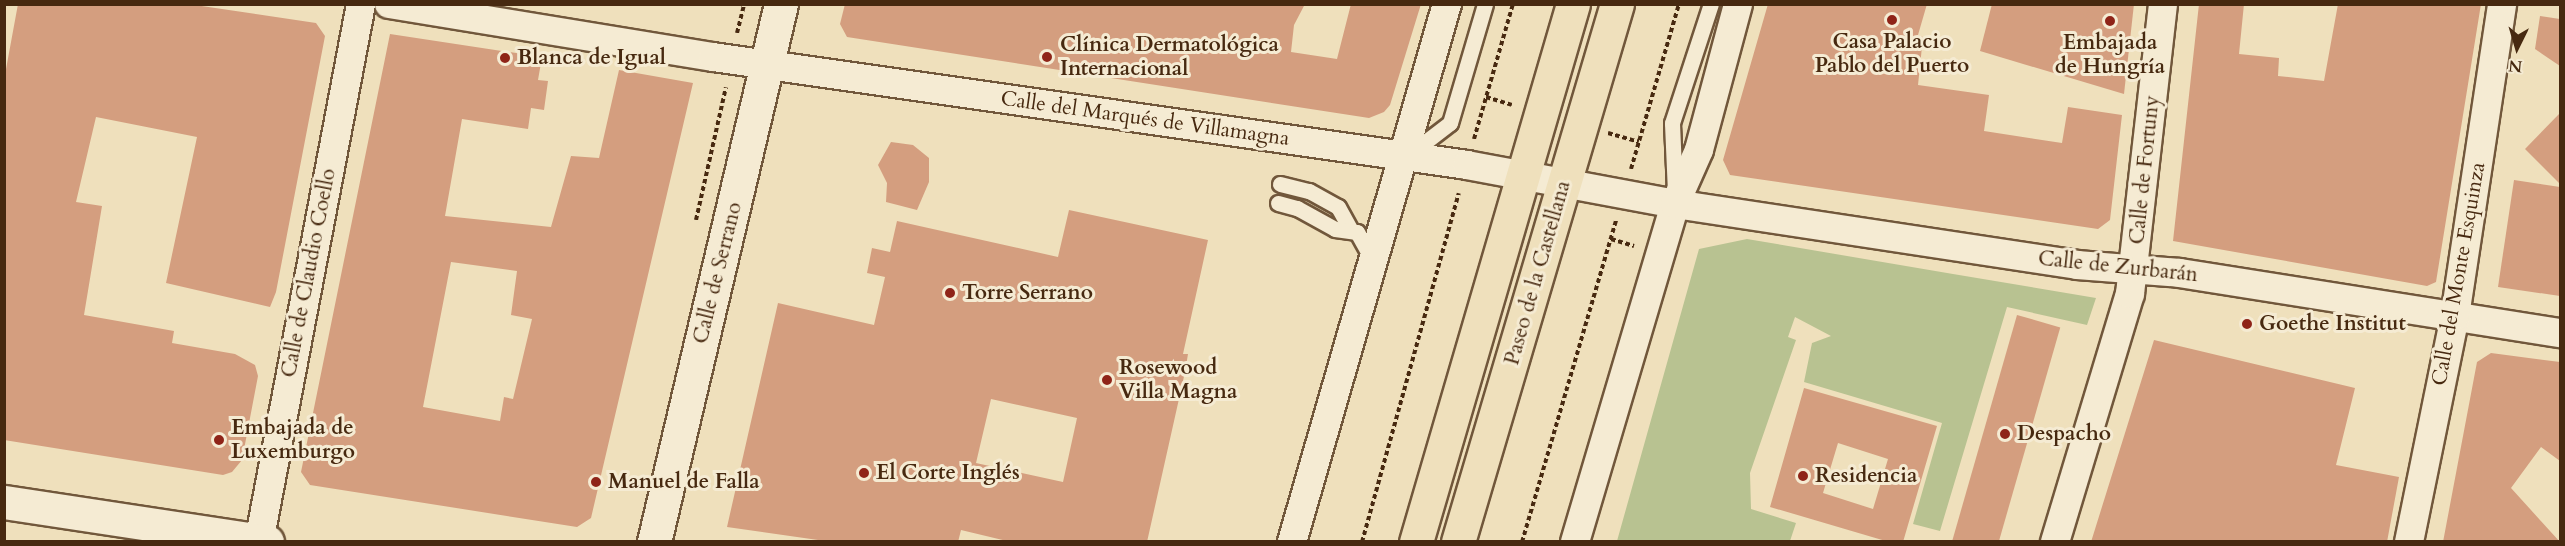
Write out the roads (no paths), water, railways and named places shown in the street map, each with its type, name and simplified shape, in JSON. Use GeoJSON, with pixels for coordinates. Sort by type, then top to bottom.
{"type":"FeatureCollection","features":[{"type":"Feature","properties":{"kind":"highway","name":"Paseo de la Castellana"},"geometry":{"type":"LineString","coordinates":[[1416,542],[1573,4]]}},
{"type":"Feature","properties":{"kind":"highway","name":"Paseo de la Castellana"},"geometry":{"type":"LineString","coordinates":[[1458,542],[1617,4]]}},
{"type":"Feature","properties":{"kind":"main road","name":"Calle de Serrano"},"geometry":{"type":"LineString","coordinates":[[654,542],[781,4]]}},
{"type":"Feature","properties":{"kind":"main road"},"geometry":{"type":"LineString","coordinates":[[4,502],[261,541]]}},
{"type":"Feature","properties":{"kind":"street","name":"Calle de Claudio Coello"},"geometry":{"type":"LineString","coordinates":[[261,541],[361,4]]}},
{"type":"Feature","properties":{"kind":"street","name":"Calle del Marqués de Villamagna"},"geometry":{"type":"LineString","coordinates":[[389,4],[767,65],[1404,158],[1467,165],[1623,195]]}},
{"type":"Feature","properties":{"kind":"street"},"geometry":{"type":"LineString","coordinates":[[1292,542],[1447,4]]}},
{"type":"Feature","properties":{"kind":"street"},"geometry":{"type":"LineString","coordinates":[[1575,542],[1675,204],[1699,150],[1738,4]]}},
{"type":"Feature","properties":{"kind":"street","name":"Calle de Fortuny"},"geometry":{"type":"LineString","coordinates":[[2055,542],[2134,269],[2163,4]]}},
{"type":"Feature","properties":{"kind":"street","name":"Calle del Monte Esquinza"},"geometry":{"type":"LineString","coordinates":[[2409,542],[2455,316],[2502,4]]}},
{"type":"Feature","properties":{"kind":"street","name":"Calle de Zurbarán"},"geometry":{"type":"LineString","coordinates":[[1623,195],[2078,265],[2134,269],[2560,333]]}},
{"type":"Feature","properties":{"kind":"lane"},"geometry":{"type":"LineString","coordinates":[[1404,158],[1450,123],[1485,4]]}},
{"type":"Feature","properties":{"kind":"lane"},"geometry":{"type":"LineString","coordinates":[[1675,204],[1672,123],[1711,4]]}},
{"type":"Feature","properties":{"kind":"lane"},"geometry":{"type":"LineString","coordinates":[[1280,184],[1309,191],[1338,207],[1350,229]]}},
{"type":"Feature","properties":{"kind":"lane"},"geometry":{"type":"LineString","coordinates":[[1278,203],[1297,208],[1335,229],[1350,229],[1357,232],[1374,262]]}},
{"type":"Feature","properties":{"kind":"place","name":"Casa Palacio Pablo del Puerto"},"geometry":{"type":"Point","coordinates":[1892,20]}},
{"type":"Feature","properties":{"kind":"place","name":"Embajada de Hungría"},"geometry":{"type":"Point","coordinates":[2110,21]}},
{"type":"Feature","properties":{"kind":"place","name":"Clínica Dermatológica Internacional"},"geometry":{"type":"Point","coordinates":[1047,57]}},
{"type":"Feature","properties":{"kind":"place","name":"Blanca de Igual"},"geometry":{"type":"Point","coordinates":[505,58]}},
{"type":"Feature","properties":{"kind":"place","name":"Torre Serrano"},"geometry":{"type":"Point","coordinates":[950,293]}},
{"type":"Feature","properties":{"kind":"place","name":"Goethe Institut"},"geometry":{"type":"Point","coordinates":[2247,324]}},
{"type":"Feature","properties":{"kind":"place","name":"Rosewood Villa Magna"},"geometry":{"type":"Point","coordinates":[1107,380]}},
{"type":"Feature","properties":{"kind":"place","name":"Despacho"},"geometry":{"type":"Point","coordinates":[2005,434]}},
{"type":"Feature","properties":{"kind":"place","name":"Embajada de Luxemburgo"},"geometry":{"type":"Point","coordinates":[219,440]}},
{"type":"Feature","properties":{"kind":"place","name":"El Corte Inglés"},"geometry":{"type":"Point","coordinates":[864,473]}},
{"type":"Feature","properties":{"kind":"place","name":"Residencia"},"geometry":{"type":"Point","coordinates":[1803,476]}},
{"type":"Feature","properties":{"kind":"place","name":"Manuel de Falla"},"geometry":{"type":"Point","coordinates":[596,482]}}]}
